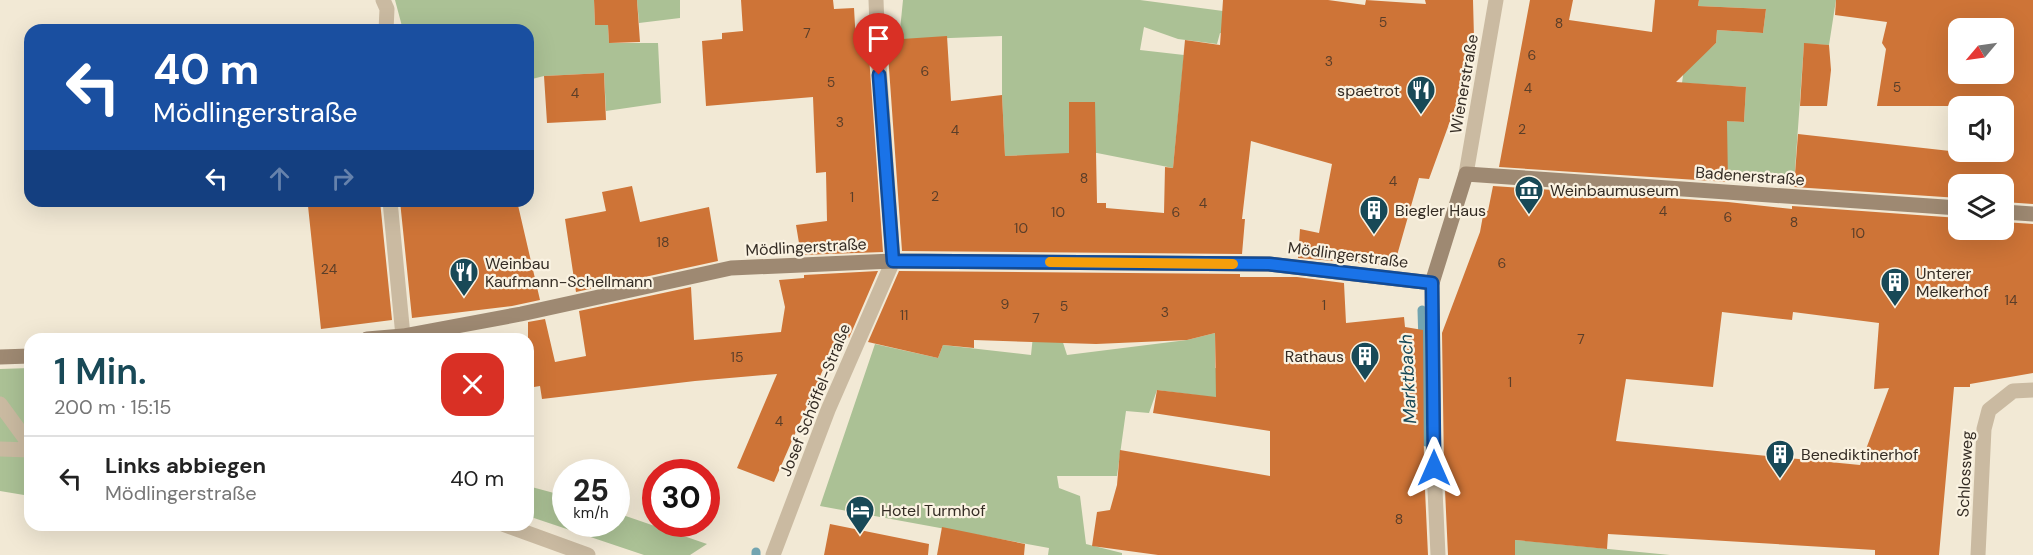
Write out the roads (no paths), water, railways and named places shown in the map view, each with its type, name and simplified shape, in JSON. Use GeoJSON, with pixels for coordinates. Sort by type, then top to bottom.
{"type":"FeatureCollection","features":[{"type":"Feature","properties":{"kind":"main road","name":"Badenerstraße"},"geometry":{"type":"LineString","coordinates":[[1466,174],[1948,207]]}},
{"type":"Feature","properties":{"kind":"main road"},"geometry":{"type":"LineString","coordinates":[[1432,283],[1466,174]]}},
{"type":"Feature","properties":{"kind":"main road"},"geometry":{"type":"LineString","coordinates":[[2014,213],[2033,214]]}},
{"type":"Feature","properties":{"kind":"main road","name":"Mödlingerstraße"},"geometry":{"type":"LineString","coordinates":[[419,333],[521,314],[731,268],[893,261],[1269,264],[1432,283]]}},
{"type":"Feature","properties":{"kind":"main road"},"geometry":{"type":"LineString","coordinates":[[0,357],[24,356]]}},
{"type":"Feature","properties":{"kind":"street"},"geometry":{"type":"LineString","coordinates":[[383,0],[387,9],[386,24]]}},
{"type":"Feature","properties":{"kind":"street"},"geometry":{"type":"LineString","coordinates":[[876,0],[893,261]]}},
{"type":"Feature","properties":{"kind":"street","name":"Wienerstraße"},"geometry":{"type":"LineString","coordinates":[[1466,174],[1496,0]]}},
{"type":"Feature","properties":{"kind":"street"},"geometry":{"type":"LineString","coordinates":[[391,207],[403,333]]}},
{"type":"Feature","properties":{"kind":"street","name":"Josef Schöffel-Straße"},"geometry":{"type":"LineString","coordinates":[[773,555],[828,410],[893,261]]}},
{"type":"Feature","properties":{"kind":"street"},"geometry":{"type":"LineString","coordinates":[[1432,283],[1434,468],[1438,555]]}},
{"type":"Feature","properties":{"kind":"street","name":"Schlossweg"},"geometry":{"type":"LineString","coordinates":[[1978,555],[1984,429],[1989,410],[2013,391],[2033,390]]}},
{"type":"Feature","properties":{"kind":"street"},"geometry":{"type":"LineString","coordinates":[[0,404],[24,437]]}},
{"type":"Feature","properties":{"kind":"street"},"geometry":{"type":"LineString","coordinates":[[0,449],[24,450]]}},
{"type":"Feature","properties":{"kind":"street"},"geometry":{"type":"LineString","coordinates":[[522,531],[588,555]]}},
{"type":"Feature","properties":{"kind":"waterway","name":"Marktbach"},"geometry":{"type":"LineString","coordinates":[[1422,310],[1426,442]]}},
{"type":"Feature","properties":{"kind":"place","name":"spaetrot"},"geometry":{"type":"Point","coordinates":[1421,116]}},
{"type":"Feature","properties":{"kind":"place","name":"Weinbaumuseum"},"geometry":{"type":"Point","coordinates":[1529,216]}},
{"type":"Feature","properties":{"kind":"place","name":"Biegler Haus"},"geometry":{"type":"Point","coordinates":[1374,236]}},
{"type":"Feature","properties":{"kind":"place","name":"Weinbau Kaufmann-Schellmann"},"geometry":{"type":"Point","coordinates":[464,298]}},
{"type":"Feature","properties":{"kind":"place","name":"Unterer Melkerhof"},"geometry":{"type":"Point","coordinates":[1895,308]}},
{"type":"Feature","properties":{"kind":"place","name":"Rathaus"},"geometry":{"type":"Point","coordinates":[1365,382]}},
{"type":"Feature","properties":{"kind":"place","name":"Benediktinerhof"},"geometry":{"type":"Point","coordinates":[1780,480]}},
{"type":"Feature","properties":{"kind":"place","name":"Hotel Turmhof"},"geometry":{"type":"Point","coordinates":[860,536]}}]}
